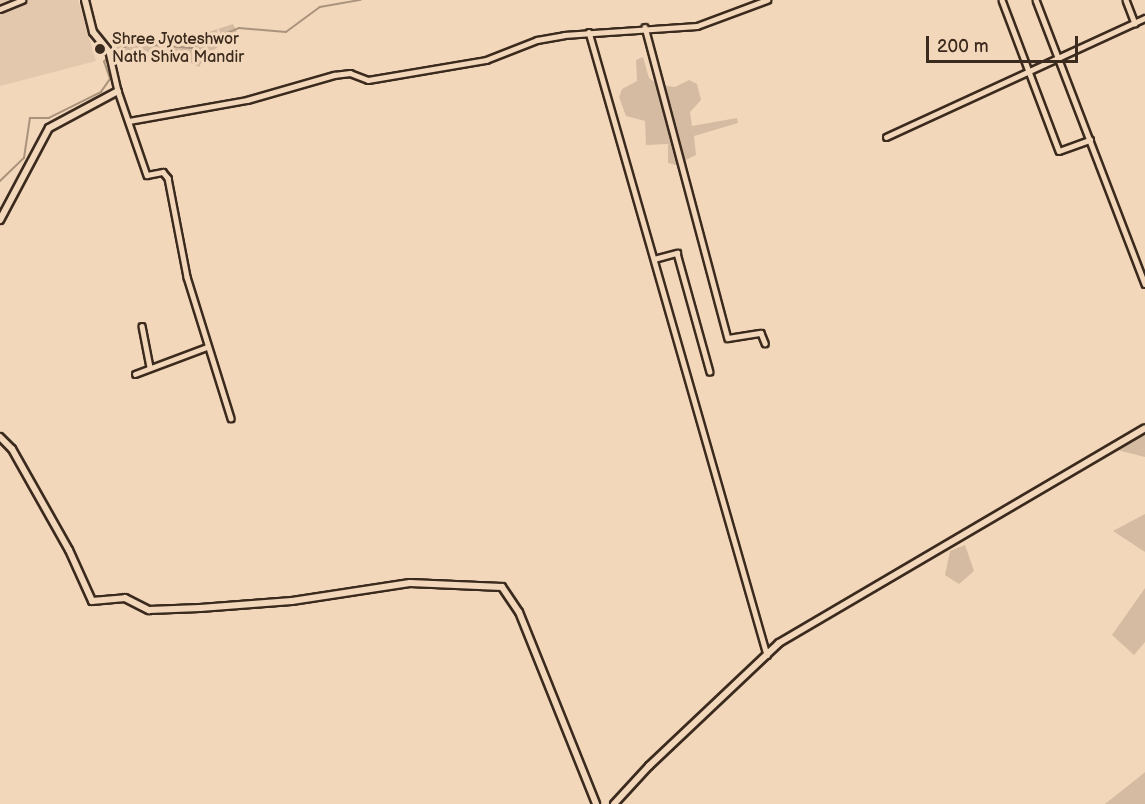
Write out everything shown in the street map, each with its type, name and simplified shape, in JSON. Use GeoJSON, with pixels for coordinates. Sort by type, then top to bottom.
{"type":"FeatureCollection","features":[{"type":"Feature","properties":{"kind":"street"},"geometry":{"type":"LineString","coordinates":[[0,9],[22,0]]}},
{"type":"Feature","properties":{"kind":"street"},"geometry":{"type":"LineString","coordinates":[[85,0],[93,32],[110,54],[118,91],[147,175],[164,172],[168,178],[187,277],[231,418]]}},
{"type":"Feature","properties":{"kind":"street"},"geometry":{"type":"LineString","coordinates":[[129,121],[247,100],[334,75],[350,73],[368,80],[467,64],[537,40],[645,27],[697,26],[767,0]]}},
{"type":"Feature","properties":{"kind":"street"},"geometry":{"type":"LineString","coordinates":[[1002,0],[1059,151],[1090,140]]}},
{"type":"Feature","properties":{"kind":"street"},"geometry":{"type":"LineString","coordinates":[[1036,0],[1145,284]]}},
{"type":"Feature","properties":{"kind":"street"},"geometry":{"type":"LineString","coordinates":[[1126,0],[1136,23]]}},
{"type":"Feature","properties":{"kind":"street"},"geometry":{"type":"LineString","coordinates":[[886,137],[1145,18]]}},
{"type":"Feature","properties":{"kind":"street"},"geometry":{"type":"LineString","coordinates":[[645,27],[728,338],[761,333],[765,343]]}},
{"type":"Feature","properties":{"kind":"street"},"geometry":{"type":"LineString","coordinates":[[589,32],[767,655]]}},
{"type":"Feature","properties":{"kind":"street"},"geometry":{"type":"LineString","coordinates":[[0,220],[49,128],[118,91]]}},
{"type":"Feature","properties":{"kind":"street"},"geometry":{"type":"LineString","coordinates":[[654,260],[677,253],[710,372]]}},
{"type":"Feature","properties":{"kind":"street"},"geometry":{"type":"LineString","coordinates":[[142,326],[150,367]]}},
{"type":"Feature","properties":{"kind":"street"},"geometry":{"type":"LineString","coordinates":[[135,374],[207,347]]}},
{"type":"Feature","properties":{"kind":"street"},"geometry":{"type":"LineString","coordinates":[[614,804],[767,655],[795,634],[1145,428]]}},
{"type":"Feature","properties":{"kind":"street"},"geometry":{"type":"LineString","coordinates":[[0,437],[12,449],[69,550],[92,602],[125,598],[149,610],[292,601],[410,583],[502,587],[519,612],[596,804]]}},
{"type":"Feature","properties":{"kind":"shaded area"},"geometry":{"type":"Polygon","coordinates":[[[0,0],[78,0],[96,61],[0,86],[0,0]]]}},
{"type":"Feature","properties":{"kind":"shaded area"},"geometry":{"type":"Polygon","coordinates":[[[233,24],[238,34],[206,55],[199,67],[183,59],[138,50],[119,53],[115,45],[127,38],[184,40],[233,24]]]}},
{"type":"Feature","properties":{"kind":"shaded area"},"geometry":{"type":"Polygon","coordinates":[[[643,57],[649,78],[659,85],[675,87],[689,80],[697,84],[701,100],[690,112],[692,126],[737,118],[738,123],[694,136],[696,155],[676,165],[668,163],[668,144],[646,145],[645,121],[626,116],[619,97],[622,89],[637,81],[636,60],[643,57]]]}},
{"type":"Feature","properties":{"kind":"shaded area"},"geometry":{"type":"Polygon","coordinates":[[[1145,434],[1145,457],[1117,450],[1145,434]]]}},
{"type":"Feature","properties":{"kind":"shaded area"},"geometry":{"type":"Polygon","coordinates":[[[1145,514],[1145,552],[1113,531],[1145,514]]]}},
{"type":"Feature","properties":{"kind":"shaded area"},"geometry":{"type":"Polygon","coordinates":[[[965,545],[974,571],[959,584],[945,575],[950,551],[965,545]]]}},
{"type":"Feature","properties":{"kind":"shaded area"},"geometry":{"type":"Polygon","coordinates":[[[1145,588],[1145,642],[1134,655],[1112,635],[1145,588]]]}},
{"type":"Feature","properties":{"kind":"shaded area"},"geometry":{"type":"Polygon","coordinates":[[[1144,773],[1145,804],[1105,804],[1144,773]]]}},
{"type":"Feature","properties":{"kind":"waterway"},"geometry":{"type":"LineString","coordinates":[[112,54],[133,43],[191,48],[239,28],[286,32],[320,7],[360,0]]}},
{"type":"Feature","properties":{"kind":"waterway"},"geometry":{"type":"LineString","coordinates":[[0,181],[24,158],[30,118],[49,118],[101,92],[110,79],[104,62],[108,57]]}},
{"type":"Feature","properties":{"kind":"place","name":"Shree Jyoteshwor Nath Shiva Mandir"},"geometry":{"type":"Point","coordinates":[100,49]}}]}
